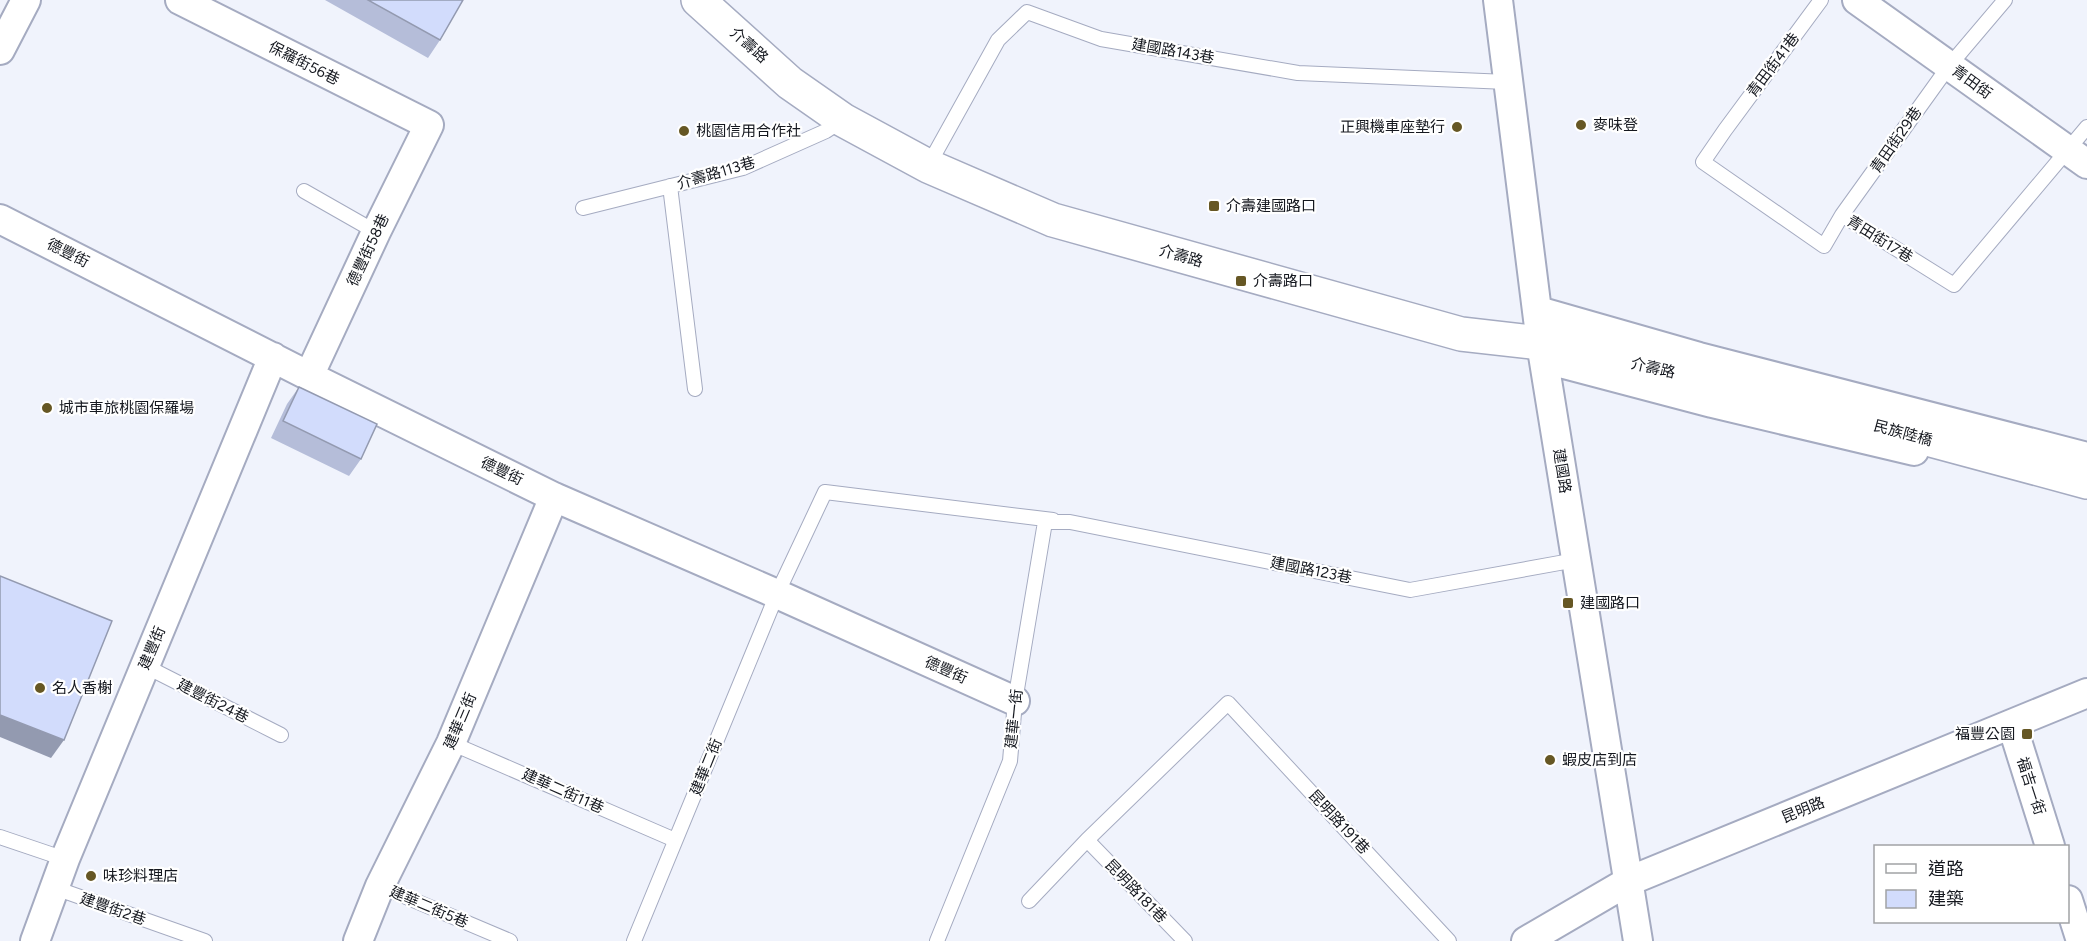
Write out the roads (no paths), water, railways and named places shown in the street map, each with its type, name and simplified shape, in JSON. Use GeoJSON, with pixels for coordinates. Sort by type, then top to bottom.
{"type":"FeatureCollection","features":[{"type":"Feature","properties":{"kind":"street"},"geometry":{"type":"LineString","coordinates":[[0,50],[26,0]]}},
{"type":"Feature","properties":{"kind":"street","name":"保羅街56巷"},"geometry":{"type":"LineString","coordinates":[[180,0],[429,125]]}},
{"type":"Feature","properties":{"kind":"street","name":"介壽路"},"geometry":{"type":"LineString","coordinates":[[698,0],[790,83],[843,120],[928,166],[1053,220],[1461,334],[1719,383]]}},
{"type":"Feature","properties":{"kind":"street","name":"建國路"},"geometry":{"type":"LineString","coordinates":[[1498,0],[1543,351],[1638,941]]}},
{"type":"Feature","properties":{"kind":"street","name":"青田街"},"geometry":{"type":"LineString","coordinates":[[1857,0],[2078,157]]}},
{"type":"Feature","properties":{"kind":"street","name":"德豐街58巷"},"geometry":{"type":"LineString","coordinates":[[309,376],[429,125]]}},
{"type":"Feature","properties":{"kind":"street","name":"德豐街"},"geometry":{"type":"LineString","coordinates":[[0,219],[554,497],[1015,701]]}},
{"type":"Feature","properties":{"kind":"street","name":"介壽路"},"geometry":{"type":"LineString","coordinates":[[1538,310],[1699,357],[2087,457]]}},
{"type":"Feature","properties":{"kind":"street","name":"介壽路"},"geometry":{"type":"LineString","coordinates":[[1543,351],[1712,403],[2005,473],[2087,496]]}},
{"type":"Feature","properties":{"kind":"street","name":"建豐街"},"geometry":{"type":"LineString","coordinates":[[35,941],[65,859],[273,357]]}},
{"type":"Feature","properties":{"kind":"street","name":"民族陸橋"},"geometry":{"type":"LineString","coordinates":[[1719,383],[2087,482]]}},
{"type":"Feature","properties":{"kind":"street","name":"建華三街"},"geometry":{"type":"LineString","coordinates":[[358,941],[380,886],[451,742],[554,497]]}},
{"type":"Feature","properties":{"kind":"street","name":"昆明路"},"geometry":{"type":"LineString","coordinates":[[1527,941],[1629,881],[2087,693]]}},
{"type":"Feature","properties":{"kind":"street","name":"福吉一街"},"geometry":{"type":"LineString","coordinates":[[2012,724],[2050,845]]}},
{"type":"Feature","properties":{"kind":"street"},"geometry":{"type":"LineString","coordinates":[[2069,906],[2080,941]]}},
{"type":"Feature","properties":{"kind":"lane","name":"青田街41巷"},"geometry":{"type":"LineString","coordinates":[[1725,130],[1821,0]]}},
{"type":"Feature","properties":{"kind":"lane","name":"青田街29巷"},"geometry":{"type":"LineString","coordinates":[[1842,215],[1949,66],[2005,0]]}},
{"type":"Feature","properties":{"kind":"lane","name":"建國路143巷"},"geometry":{"type":"LineString","coordinates":[[928,166],[998,40],[1027,12],[1101,39],[1298,73],[1507,82]]}},
{"type":"Feature","properties":{"kind":"lane","name":"介壽路113巷"},"geometry":{"type":"LineString","coordinates":[[583,208],[743,168],[843,120]]}},
{"type":"Feature","properties":{"kind":"lane"},"geometry":{"type":"LineString","coordinates":[[2078,157],[2087,127]]}},
{"type":"Feature","properties":{"kind":"lane","name":"青田街17巷"},"geometry":{"type":"LineString","coordinates":[[1725,130],[1703,162],[1824,246],[1842,215],[1954,285],[2078,157]]}},
{"type":"Feature","properties":{"kind":"lane"},"geometry":{"type":"LineString","coordinates":[[670,186],[695,389]]}},
{"type":"Feature","properties":{"kind":"lane"},"geometry":{"type":"LineString","coordinates":[[304,191],[376,232]]}},
{"type":"Feature","properties":{"kind":"lane","name":"建華二街"},"geometry":{"type":"LineString","coordinates":[[634,941],[777,594],[825,492],[1070,522]]}},
{"type":"Feature","properties":{"kind":"lane","name":"建國路123巷"},"geometry":{"type":"LineString","coordinates":[[1045,522],[1070,522],[1410,590],[1576,560]]}},
{"type":"Feature","properties":{"kind":"lane","name":"建華一街"},"geometry":{"type":"LineString","coordinates":[[937,941],[1010,761],[1015,701],[1045,522]]}},
{"type":"Feature","properties":{"kind":"lane","name":"建豐街24巷"},"geometry":{"type":"LineString","coordinates":[[145,666],[281,735]]}},
{"type":"Feature","properties":{"kind":"lane","name":"昆明路191巷"},"geometry":{"type":"LineString","coordinates":[[1088,840],[1228,703],[1449,941]]}},
{"type":"Feature","properties":{"kind":"lane","name":"建華二街11巷"},"geometry":{"type":"LineString","coordinates":[[451,742],[675,840]]}},
{"type":"Feature","properties":{"kind":"lane"},"geometry":{"type":"LineString","coordinates":[[0,837],[65,859]]}},
{"type":"Feature","properties":{"kind":"lane"},"geometry":{"type":"LineString","coordinates":[[1029,901],[1088,840]]}},
{"type":"Feature","properties":{"kind":"lane","name":"昆明路181巷"},"geometry":{"type":"LineString","coordinates":[[1088,840],[1185,941]]}},
{"type":"Feature","properties":{"kind":"lane","name":"建華二街5巷"},"geometry":{"type":"LineString","coordinates":[[380,886],[510,941]]}},
{"type":"Feature","properties":{"kind":"lane","name":"建豐街2巷"},"geometry":{"type":"LineString","coordinates":[[55,888],[205,941]]}},
{"type":"Feature","properties":{"kind":"place","name":"麥味登"},"geometry":{"type":"Point","coordinates":[1581,125]}},
{"type":"Feature","properties":{"kind":"place","name":"正興機車座墊行"},"geometry":{"type":"Point","coordinates":[1457,127]}},
{"type":"Feature","properties":{"kind":"place","name":"桃園信用合作社"},"geometry":{"type":"Point","coordinates":[684,131]}},
{"type":"Feature","properties":{"kind":"place","name":"介壽建國路口"},"geometry":{"type":"Point","coordinates":[1214,206]}},
{"type":"Feature","properties":{"kind":"place","name":"介壽路口"},"geometry":{"type":"Point","coordinates":[1241,281]}},
{"type":"Feature","properties":{"kind":"place","name":"城市車旅桃園保羅場"},"geometry":{"type":"Point","coordinates":[47,408]}},
{"type":"Feature","properties":{"kind":"place","name":"建國路口"},"geometry":{"type":"Point","coordinates":[1568,603]}},
{"type":"Feature","properties":{"kind":"place","name":"名人香榭"},"geometry":{"type":"Point","coordinates":[40,688]}},
{"type":"Feature","properties":{"kind":"place","name":"福豐公園"},"geometry":{"type":"Point","coordinates":[2027,734]}},
{"type":"Feature","properties":{"kind":"place","name":"蝦皮店到店"},"geometry":{"type":"Point","coordinates":[1550,760]}},
{"type":"Feature","properties":{"kind":"place","name":"味珍料理店"},"geometry":{"type":"Point","coordinates":[91,876]}}]}
